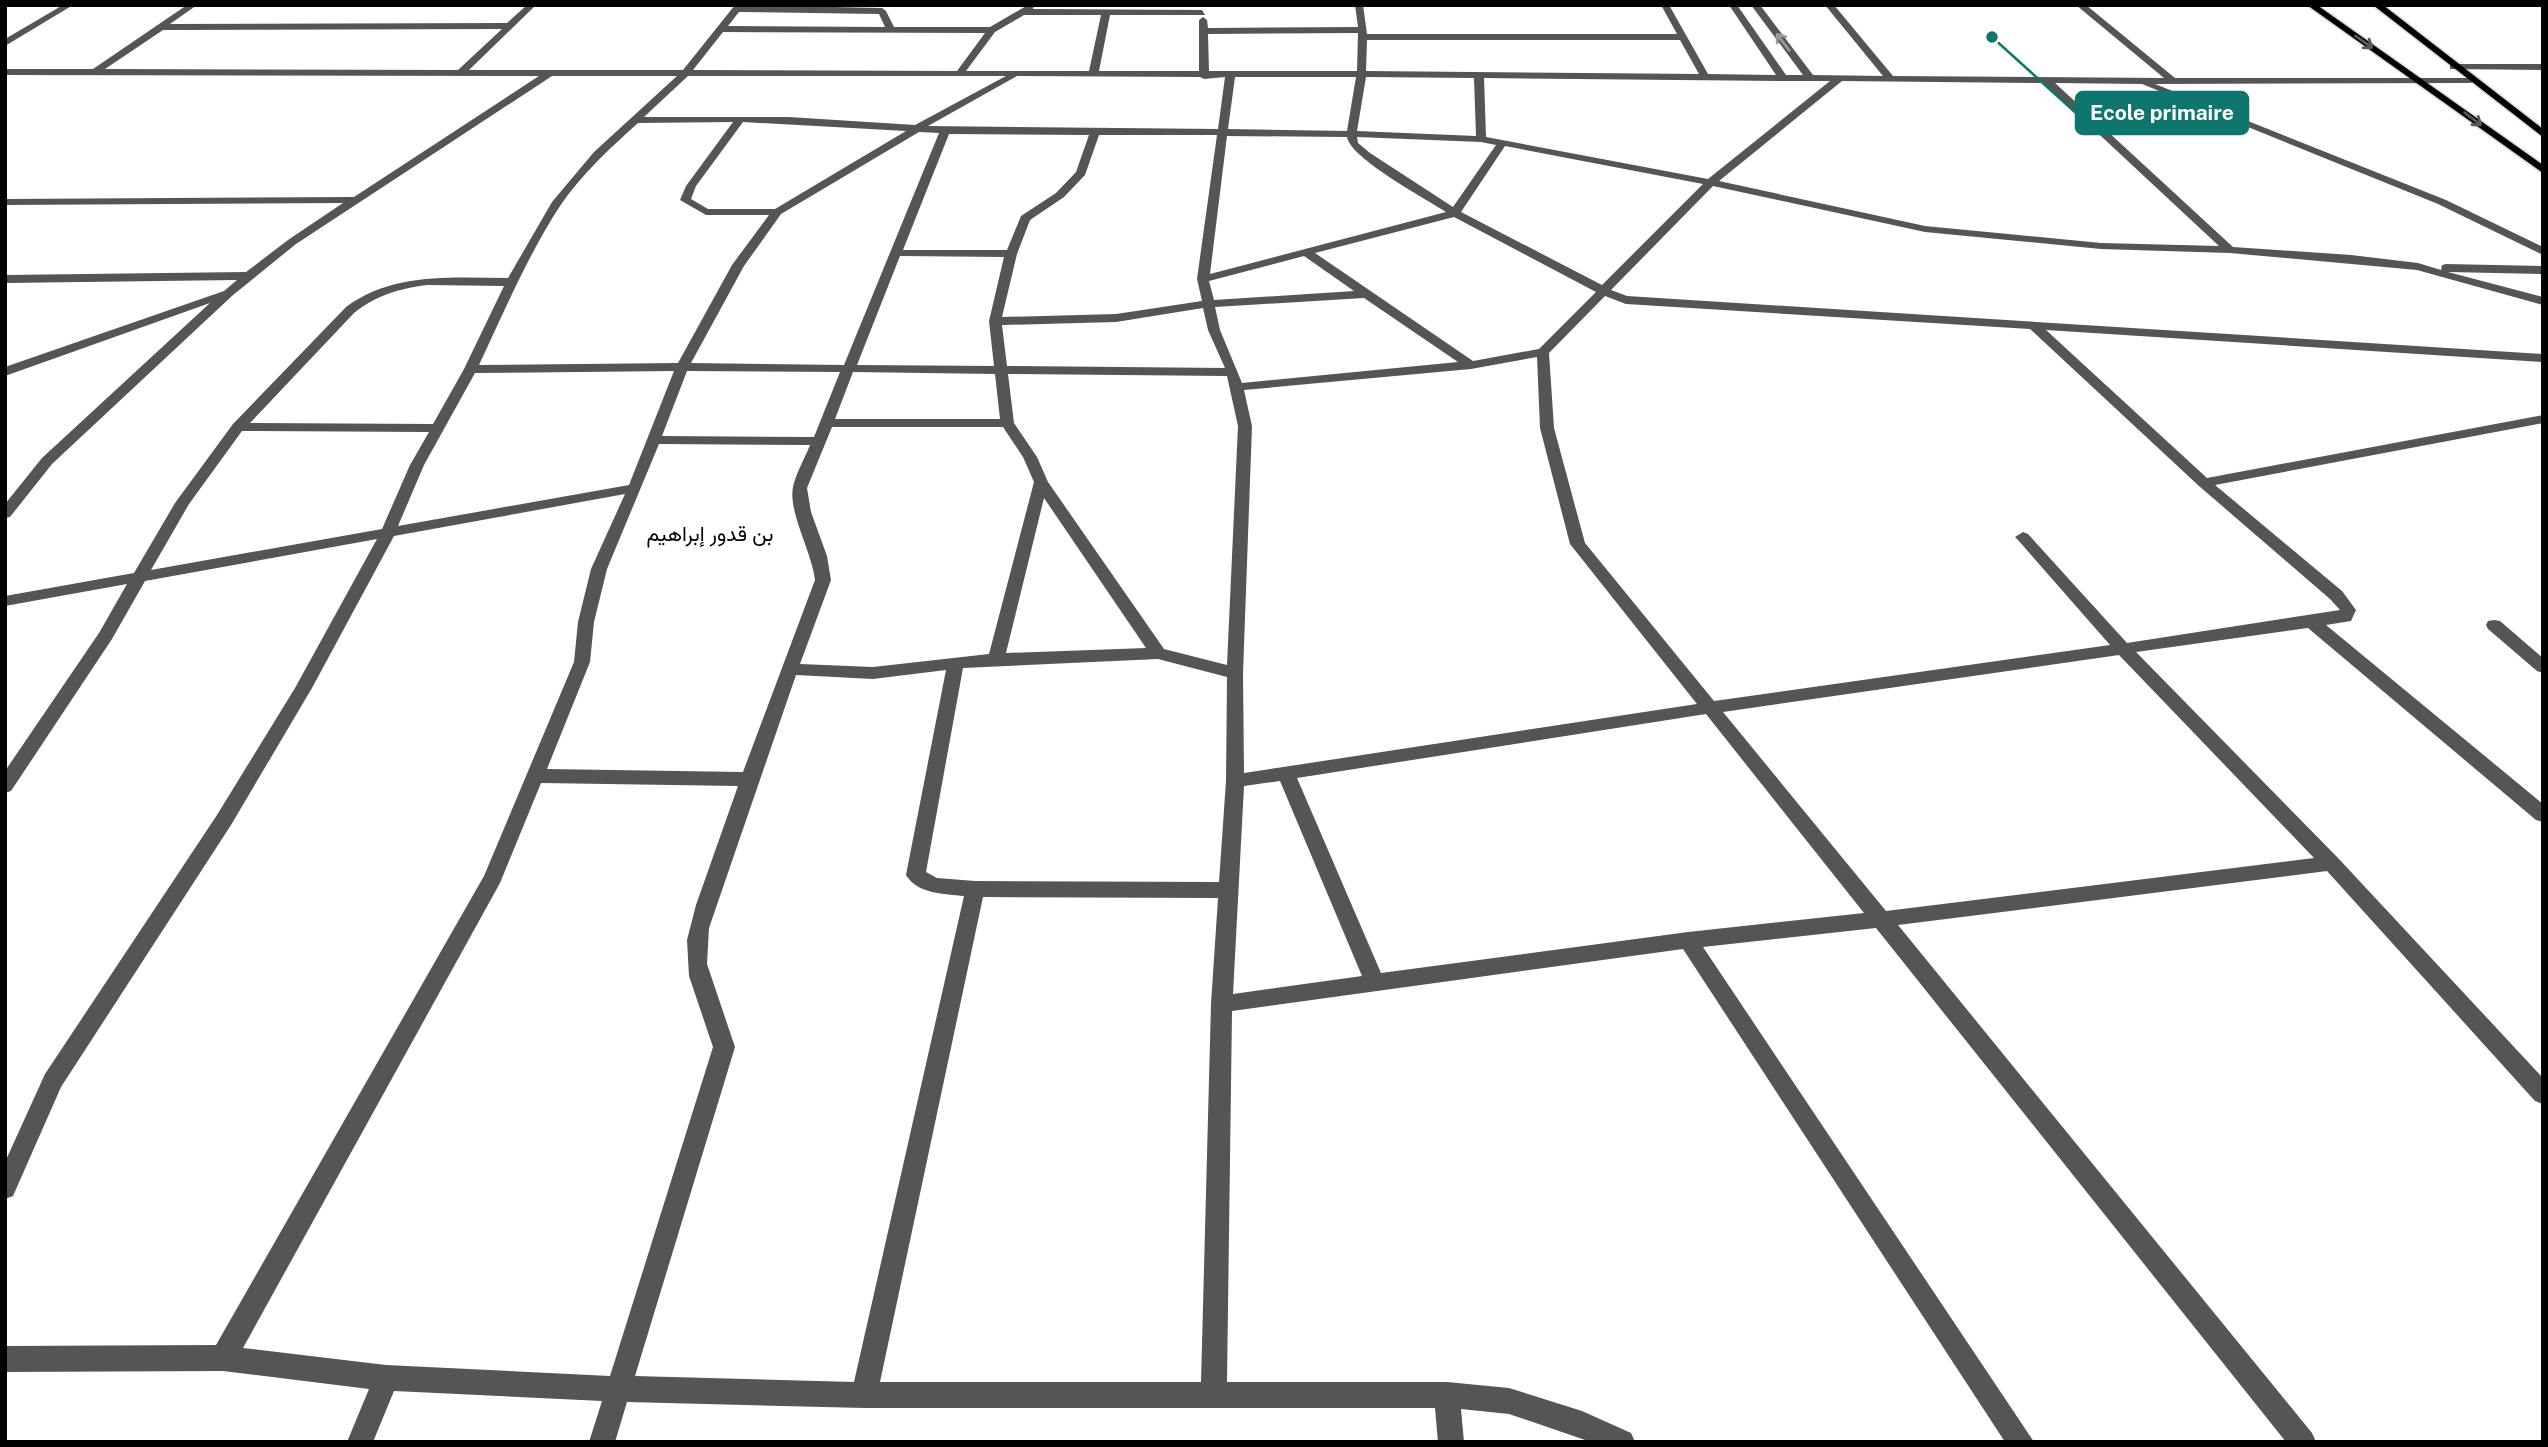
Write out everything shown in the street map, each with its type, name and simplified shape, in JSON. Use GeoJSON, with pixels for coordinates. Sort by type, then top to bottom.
{"type":"FeatureCollection","features":[{"type":"Feature","properties":{"kind":"main road"},"geometry":{"type":"LineString","coordinates":[[2311,5],[2543,170]]}},
{"type":"Feature","properties":{"kind":"main road"},"geometry":{"type":"LineString","coordinates":[[2377,5],[2470,80],[2543,134]]}},
{"type":"Feature","properties":{"kind":"street"},"geometry":{"type":"LineString","coordinates":[[5,43],[69,5]]}},
{"type":"Feature","properties":{"kind":"street"},"geometry":{"type":"LineString","coordinates":[[94,72],[193,5]]}},
{"type":"Feature","properties":{"kind":"street"},"geometry":{"type":"LineString","coordinates":[[460,73],[533,5]]}},
{"type":"Feature","properties":{"kind":"street"},"geometry":{"type":"LineString","coordinates":[[958,75],[992,30],[1033,5]]}},
{"type":"Feature","properties":{"kind":"street"},"geometry":{"type":"LineString","coordinates":[[1359,5],[1364,33],[1363,74],[1351,134],[1353,144],[1455,213],[1601,291],[1626,300],[2543,358]]}},
{"type":"Feature","properties":{"kind":"street"},"geometry":{"type":"LineString","coordinates":[[1665,5],[1705,77]]}},
{"type":"Feature","properties":{"kind":"street"},"geometry":{"type":"LineString","coordinates":[[1733,5],[1783,78]]}},
{"type":"Feature","properties":{"kind":"street"},"geometry":{"type":"LineString","coordinates":[[1755,5],[1810,78]]}},
{"type":"Feature","properties":{"kind":"street"},"geometry":{"type":"LineString","coordinates":[[1829,5],[1890,78]]}},
{"type":"Feature","properties":{"kind":"street"},"geometry":{"type":"LineString","coordinates":[[2080,5],[2172,80]]}},
{"type":"Feature","properties":{"kind":"street"},"geometry":{"type":"LineString","coordinates":[[5,1188],[52,1082],[224,820],[303,688],[387,535],[417,465],[471,369],[512,282],[556,204],[598,154],[686,73],[738,7],[884,8],[891,30]]}},
{"type":"Feature","properties":{"kind":"street"},"geometry":{"type":"LineString","coordinates":[[1024,12],[1106,13],[1202,9],[1205,76]]}},
{"type":"Feature","properties":{"kind":"street"},"geometry":{"type":"LineString","coordinates":[[1093,75],[1106,13]]}},
{"type":"Feature","properties":{"kind":"street"},"geometry":{"type":"LineString","coordinates":[[162,27],[511,26]]}},
{"type":"Feature","properties":{"kind":"street"},"geometry":{"type":"LineString","coordinates":[[721,29],[992,30]]}},
{"type":"Feature","properties":{"kind":"street"},"geometry":{"type":"LineString","coordinates":[[1203,31],[1684,37]]}},
{"type":"Feature","properties":{"kind":"street"},"geometry":{"type":"LineString","coordinates":[[2453,66],[2543,68]]}},
{"type":"Feature","properties":{"kind":"street"},"geometry":{"type":"LineString","coordinates":[[5,72],[1205,76],[1363,74],[2139,81],[2470,80]]}},
{"type":"Feature","properties":{"kind":"street"},"geometry":{"type":"LineString","coordinates":[[5,514],[47,461],[250,275],[354,200],[550,73]]}},
{"type":"Feature","properties":{"kind":"street"},"geometry":{"type":"LineString","coordinates":[[223,1358],[493,878],[582,662],[586,622],[599,569],[635,488],[682,367],[738,265],[777,212],[916,129],[1016,75]]}},
{"type":"Feature","properties":{"kind":"street"},"geometry":{"type":"LineString","coordinates":[[1214,1396],[1222,1004],[1235,781],[1235,673],[1245,426],[1235,379],[1214,330],[1203,279],[1230,76]]}},
{"type":"Feature","properties":{"kind":"street"},"geometry":{"type":"LineString","coordinates":[[1479,76],[1481,139]]}},
{"type":"Feature","properties":{"kind":"street"},"geometry":{"type":"LineString","coordinates":[[471,369],[847,369],[1235,379],[1471,365],[1543,352],[1709,184],[1840,78]]}},
{"type":"Feature","properties":{"kind":"street"},"geometry":{"type":"LineString","coordinates":[[2046,79],[2230,250]]}},
{"type":"Feature","properties":{"kind":"street"},"geometry":{"type":"LineString","coordinates":[[2139,81],[2442,202],[2543,252]]}},
{"type":"Feature","properties":{"kind":"street"},"geometry":{"type":"LineString","coordinates":[[633,120],[740,121],[945,131],[1351,134],[1481,139],[1619,163],[1925,229],[1963,234],[2101,246],[2230,250],[2418,267],[2543,271]]}},
{"type":"Feature","properties":{"kind":"street"},"geometry":{"type":"LineString","coordinates":[[740,121],[691,186],[685,200],[706,212],[777,212]]}},
{"type":"Feature","properties":{"kind":"street"},"geometry":{"type":"LineString","coordinates":[[602,1442],[724,1047],[722,1027],[699,975],[695,951],[749,779],[823,580],[823,561],[800,509],[800,488],[847,369],[898,253],[945,131]]}},
{"type":"Feature","properties":{"kind":"street"},"geometry":{"type":"LineString","coordinates":[[1095,132],[1081,173],[1060,195],[1025,218],[1011,254],[995,321],[1007,423],[1030,457],[1041,482],[1158,653]]}},
{"type":"Feature","properties":{"kind":"street"},"geometry":{"type":"LineString","coordinates":[[1203,279],[1455,213],[1502,142]]}},
{"type":"Feature","properties":{"kind":"street"},"geometry":{"type":"LineString","coordinates":[[5,202],[354,200]]}},
{"type":"Feature","properties":{"kind":"street"},"geometry":{"type":"LineString","coordinates":[[1306,252],[1471,365]]}},
{"type":"Feature","properties":{"kind":"street"},"geometry":{"type":"LineString","coordinates":[[898,253],[1011,254]]}},
{"type":"Feature","properties":{"kind":"street"},"geometry":{"type":"LineString","coordinates":[[2418,267],[2543,302]]}},
{"type":"Feature","properties":{"kind":"street"},"geometry":{"type":"LineString","coordinates":[[5,279],[250,275]]}},
{"type":"Feature","properties":{"kind":"street"},"geometry":{"type":"LineString","coordinates":[[5,786],[47,728],[182,503],[238,427],[368,294],[398,285],[512,282]]}},
{"type":"Feature","properties":{"kind":"street"},"geometry":{"type":"LineString","coordinates":[[6,371],[229,292]]}},
{"type":"Feature","properties":{"kind":"street"},"geometry":{"type":"LineString","coordinates":[[995,321],[1131,317],[1172,307],[1366,293]]}},
{"type":"Feature","properties":{"kind":"street"},"geometry":{"type":"LineString","coordinates":[[1235,781],[1708,708],[2345,617],[2348,610],[2344,603],[2204,483],[2035,327]]}},
{"type":"Feature","properties":{"kind":"street"},"geometry":{"type":"LineString","coordinates":[[1543,352],[1547,428],[1578,544],[2303,1442]]}},
{"type":"Feature","properties":{"kind":"street"},"geometry":{"type":"LineString","coordinates":[[2204,483],[2543,419]]}},
{"type":"Feature","properties":{"kind":"street"},"geometry":{"type":"LineString","coordinates":[[654,440],[1007,423]]}},
{"type":"Feature","properties":{"kind":"street"},"geometry":{"type":"LineString","coordinates":[[238,427],[438,428]]}},
{"type":"Feature","properties":{"kind":"street"},"geometry":{"type":"LineString","coordinates":[[996,659],[1041,482]]}},
{"type":"Feature","properties":{"kind":"street"},"geometry":{"type":"LineString","coordinates":[[5,601],[140,575],[387,535],[635,488]]}},
{"type":"Feature","properties":{"kind":"street"},"geometry":{"type":"LineString","coordinates":[[2023,537],[2124,650],[2331,863],[2543,1094]]}},
{"type":"Feature","properties":{"kind":"street"},"geometry":{"type":"LineString","coordinates":[[2313,623],[2543,815]]}},
{"type":"Feature","properties":{"kind":"street"},"geometry":{"type":"LineString","coordinates":[[2494,625],[2543,667]]}},
{"type":"Feature","properties":{"kind":"street"},"geometry":{"type":"LineString","coordinates":[[790,669],[873,673],[955,666],[996,659],[1158,653],[1235,673]]}},
{"type":"Feature","properties":{"kind":"street"},"geometry":{"type":"LineString","coordinates":[[955,666],[916,875],[933,885],[975,889],[1228,890]]}},
{"type":"Feature","properties":{"kind":"street"},"geometry":{"type":"LineString","coordinates":[[1286,774],[1375,983]]}},
{"type":"Feature","properties":{"kind":"street"},"geometry":{"type":"LineString","coordinates":[[536,776],[749,779]]}},
{"type":"Feature","properties":{"kind":"street"},"geometry":{"type":"LineString","coordinates":[[1222,1004],[1688,940],[1883,919],[2331,863]]}},
{"type":"Feature","properties":{"kind":"street"},"geometry":{"type":"LineString","coordinates":[[864,1395],[975,889]]}},
{"type":"Feature","properties":{"kind":"street"},"geometry":{"type":"LineString","coordinates":[[1688,940],[2021,1442]]}},
{"type":"Feature","properties":{"kind":"street"},"geometry":{"type":"LineString","coordinates":[[5,1359],[223,1358],[386,1378],[618,1389],[864,1395],[1447,1395],[1509,1401],[1582,1424],[1622,1442]]}},
{"type":"Feature","properties":{"kind":"street"},"geometry":{"type":"LineString","coordinates":[[360,1442],[386,1378]]}},
{"type":"Feature","properties":{"kind":"street"},"geometry":{"type":"LineString","coordinates":[[1447,1395],[1451,1442]]}},
{"type":"Feature","properties":{"kind":"place","name":"Ecole primaire"},"geometry":{"type":"Point","coordinates":[1992,37]}},
{"type":"Feature","properties":{"kind":"district","name":"بن قدور إبراهيم"},"geometry":{"type":"Point","coordinates":[710,534]}}]}
